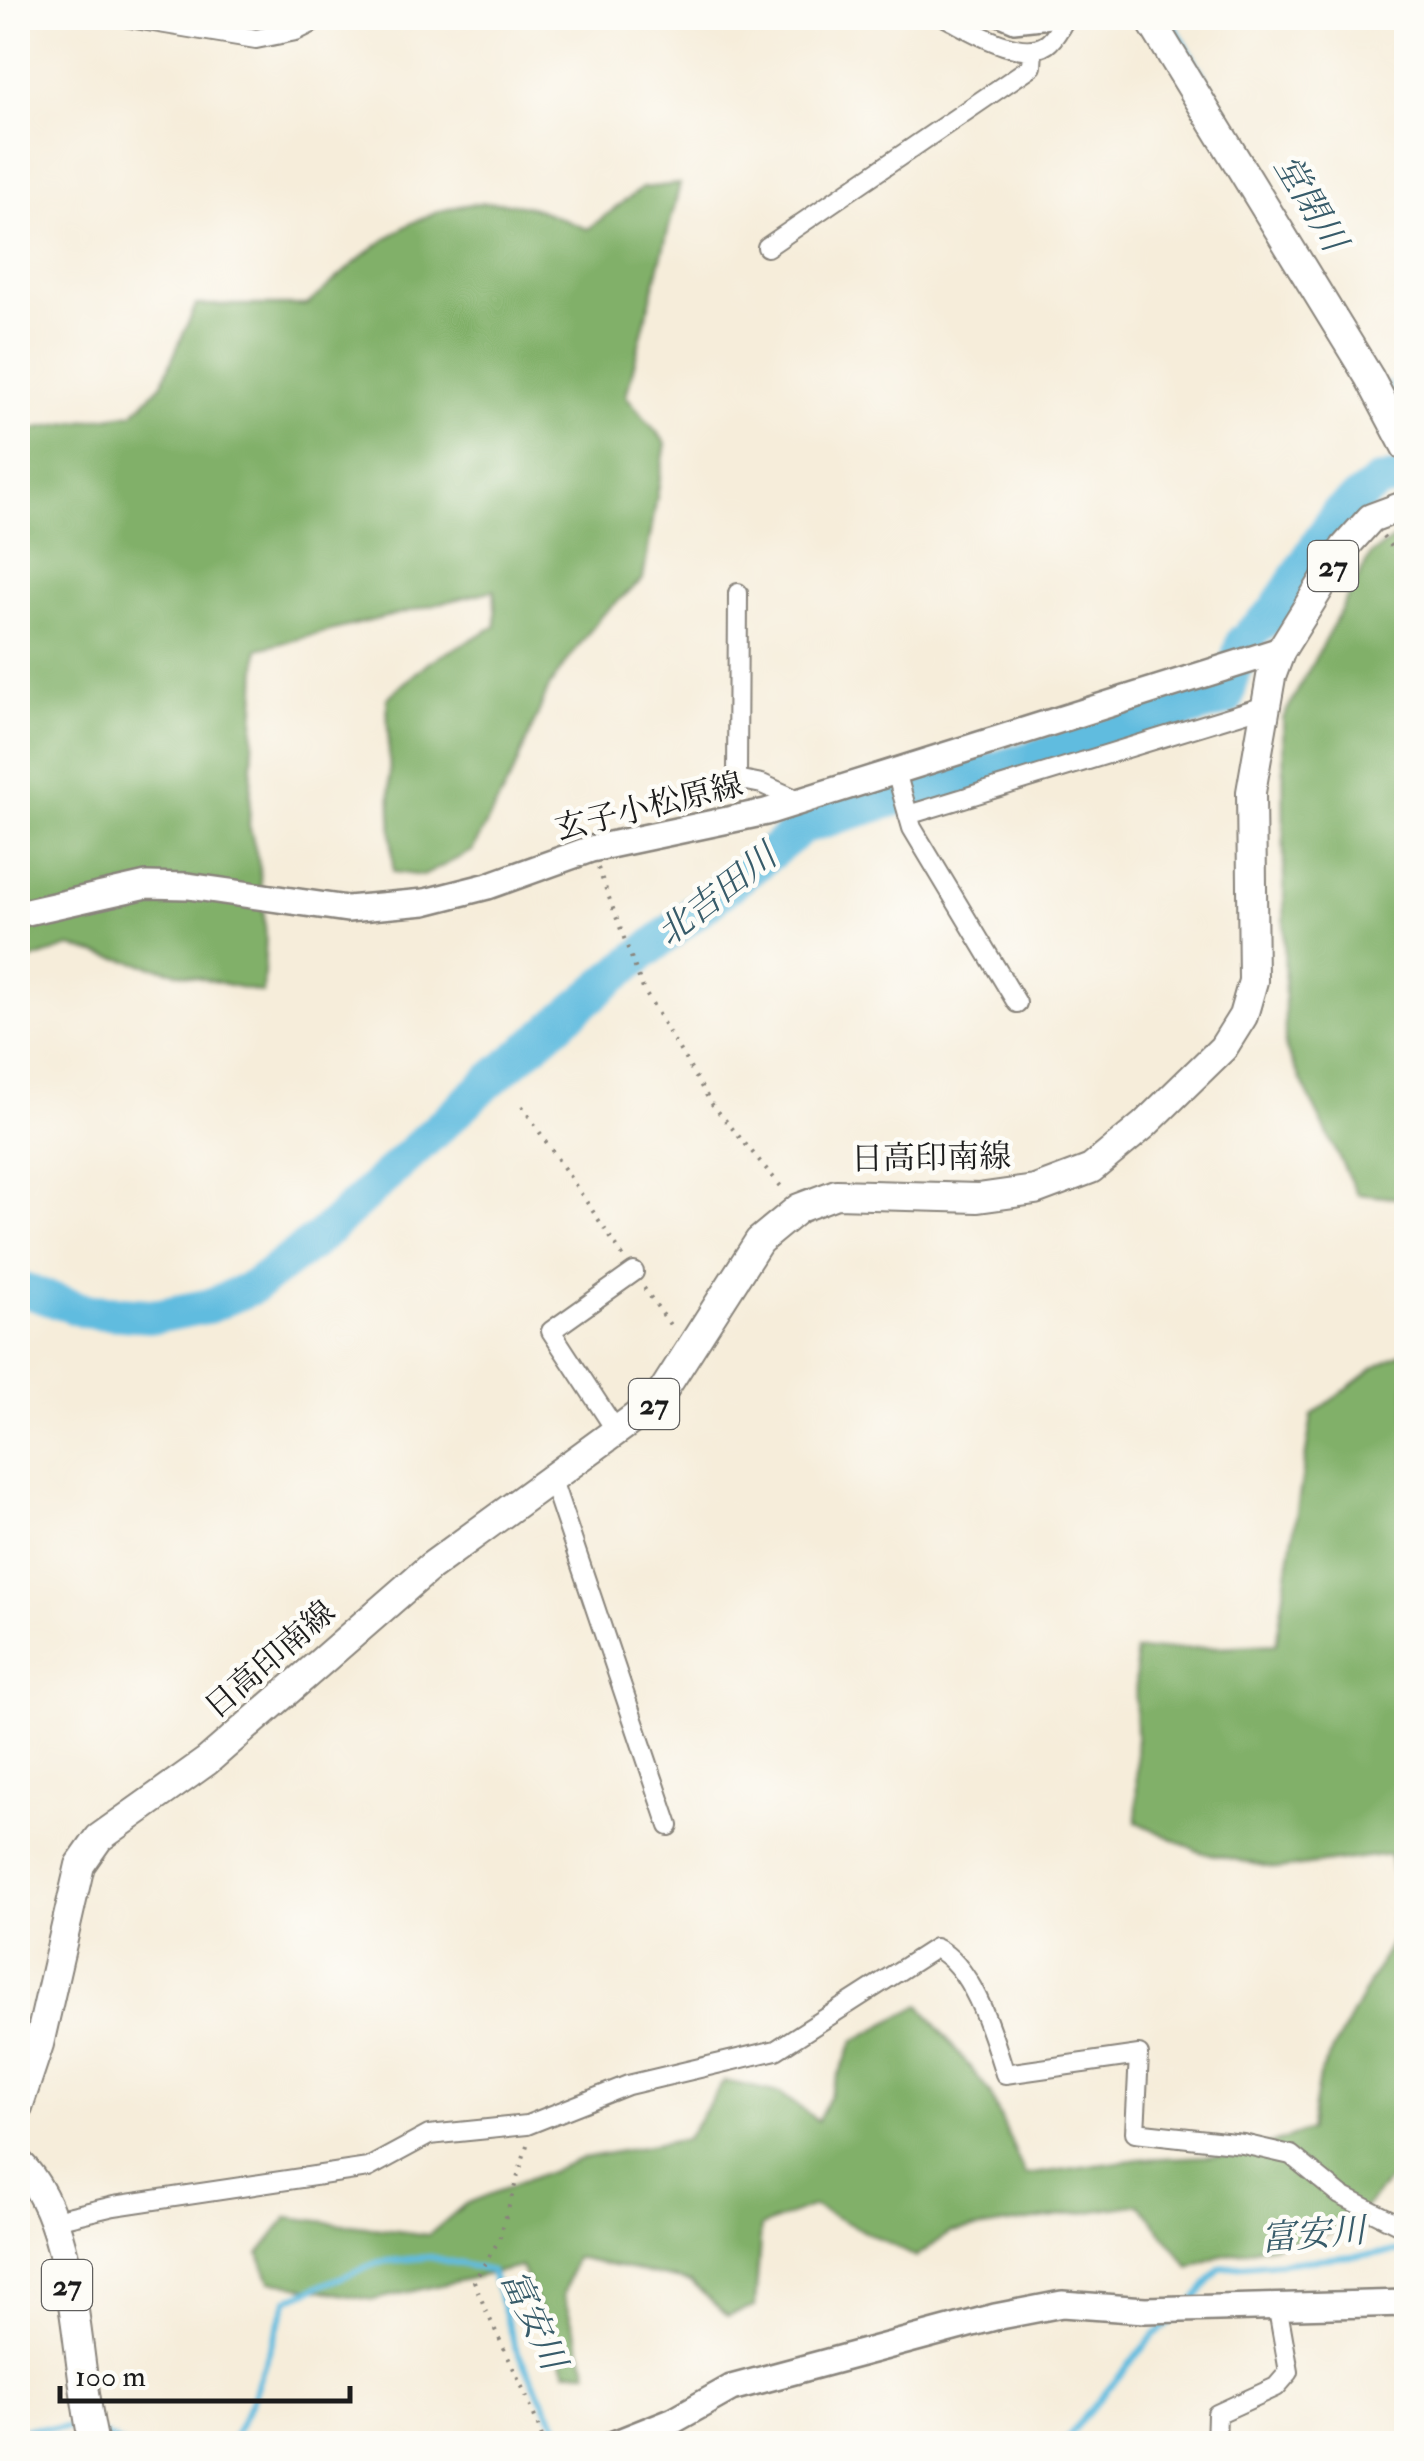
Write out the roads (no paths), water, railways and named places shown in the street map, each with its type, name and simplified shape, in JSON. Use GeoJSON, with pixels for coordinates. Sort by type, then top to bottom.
{"type":"FeatureCollection","features":[{"type":"Feature","properties":{"kind":"main road"},"geometry":{"type":"LineString","coordinates":[[1149,18],[1369,377],[1406,447]]}},
{"type":"Feature","properties":{"kind":"main road","name":"日高印南線"},"geometry":{"type":"LineString","coordinates":[[18,2107],[39,2044],[80,1865],[99,1838],[207,1761],[430,1568],[656,1402],[689,1354],[741,1263],[799,1208],[836,1194],[860,1192],[978,1198],[1036,1190],[1091,1169],[1144,1125],[1223,1048],[1243,1016],[1253,980],[1251,792],[1264,706],[1281,650],[1336,562],[1370,518],[1406,506]]}},
{"type":"Feature","properties":{"kind":"main road","name":"玄子小松原線"},"geometry":{"type":"LineString","coordinates":[[18,914],[148,885],[188,886],[348,909],[381,908],[488,886],[591,850],[800,801],[1281,650]]}},
{"type":"Feature","properties":{"kind":"main road","name":"27"},"geometry":{"type":"LineString","coordinates":[[18,2162],[38,2182],[56,2220],[91,2431]]}},
{"type":"Feature","properties":{"kind":"main road"},"geometry":{"type":"LineString","coordinates":[[614,2444],[674,2420],[731,2388],[995,2317],[1062,2304],[1145,2310],[1406,2303]]}},
{"type":"Feature","properties":{"kind":"street"},"geometry":{"type":"LineString","coordinates":[[129,18],[256,39],[296,31],[322,18]]}},
{"type":"Feature","properties":{"kind":"street"},"geometry":{"type":"LineString","coordinates":[[947,18],[977,33],[1033,50],[1048,44],[1064,20]]}},
{"type":"Feature","properties":{"kind":"street"},"geometry":{"type":"LineString","coordinates":[[767,248],[1032,66],[1033,50]]}},
{"type":"Feature","properties":{"kind":"street"},"geometry":{"type":"LineString","coordinates":[[738,593],[738,779],[762,784],[800,801]]}},
{"type":"Feature","properties":{"kind":"street"},"geometry":{"type":"LineString","coordinates":[[908,815],[1264,706]]}},
{"type":"Feature","properties":{"kind":"street"},"geometry":{"type":"LineString","coordinates":[[896,772],[908,815],[1017,1004]]}},
{"type":"Feature","properties":{"kind":"street"},"geometry":{"type":"LineString","coordinates":[[617,1432],[552,1331],[634,1272]]}},
{"type":"Feature","properties":{"kind":"street"},"geometry":{"type":"LineString","coordinates":[[552,1480],[669,1826]]}},
{"type":"Feature","properties":{"kind":"street"},"geometry":{"type":"LineString","coordinates":[[56,2220],[114,2206],[368,2168],[428,2135],[527,2126],[628,2085],[776,2050],[935,1948],[950,1954],[988,2020],[1005,2074],[1139,2055],[1135,2132],[1243,2144],[1290,2154],[1340,2194],[1406,2228]]}},
{"type":"Feature","properties":{"kind":"street"},"geometry":{"type":"LineString","coordinates":[[1216,2444],[1216,2414],[1276,2387],[1289,2372],[1277,2304]]}},
{"type":"Feature","properties":{"kind":"lane"},"geometry":{"type":"LineString","coordinates":[[993,18],[1014,27],[1064,20]]}},
{"type":"Feature","properties":{"kind":"waterway","name":"堂閉川"},"geometry":{"type":"LineString","coordinates":[[1170,18],[1262,177]]}},
{"type":"Feature","properties":{"kind":"waterway","name":"堂閉川"},"geometry":{"type":"LineString","coordinates":[[1388,384],[1406,414]]}},
{"type":"Feature","properties":{"kind":"waterway","name":"北吉田川"},"geometry":{"type":"LineString","coordinates":[[18,1288],[86,1311],[157,1316],[209,1306],[253,1287],[320,1237],[485,1085],[611,979],[803,827],[1226,699],[1243,641],[1275,611],[1337,514],[1379,482],[1406,478]]}},
{"type":"Feature","properties":{"kind":"waterway","name":"富安川"},"geometry":{"type":"LineString","coordinates":[[1195,2299],[1220,2268],[1406,2251]]}},
{"type":"Feature","properties":{"kind":"waterway","name":"富安川"},"geometry":{"type":"LineString","coordinates":[[230,2444],[251,2402],[288,2299],[379,2262],[430,2257],[491,2271],[515,2347],[567,2444]]}},
{"type":"Feature","properties":{"kind":"waterway","name":"富安川"},"geometry":{"type":"LineString","coordinates":[[1062,2444],[1153,2336],[1175,2318]]}},
{"type":"Feature","properties":{"kind":"waterway","name":"富安川"},"geometry":{"type":"LineString","coordinates":[[18,2435],[28,2428],[84,2428]]}},
{"type":"Feature","properties":{"kind":"waterway","name":"富安川"},"geometry":{"type":"LineString","coordinates":[[100,2433],[122,2444]]}}]}
